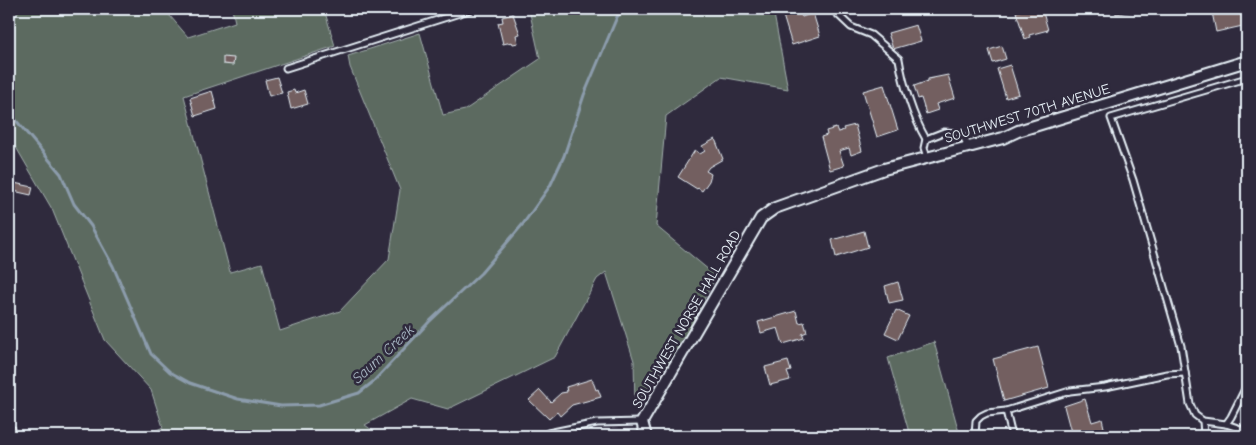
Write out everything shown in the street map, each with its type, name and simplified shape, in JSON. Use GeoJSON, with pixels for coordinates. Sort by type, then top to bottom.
{"type":"FeatureCollection","features":[{"type":"Feature","properties":{"kind":"street","name":"SOUTHWEST 70TH AVENUE"},"geometry":{"type":"LineString","coordinates":[[761,218],[775,208],[884,169],[1002,138],[1018,130],[1247,61]]}},
{"type":"Feature","properties":{"kind":"street","name":"SOUTHWEST NORSE HALL ROAD"},"geometry":{"type":"LineString","coordinates":[[646,436],[642,422],[761,218]]}},
{"type":"Feature","properties":{"kind":"lane"},"geometry":{"type":"LineString","coordinates":[[286,68],[472,9]]}},
{"type":"Feature","properties":{"kind":"lane"},"geometry":{"type":"LineString","coordinates":[[832,9],[851,27],[871,35],[899,59],[901,74],[920,129],[926,139],[924,148],[927,157]]}},
{"type":"Feature","properties":{"kind":"lane"},"geometry":{"type":"LineString","coordinates":[[1247,79],[1111,118],[1134,180],[1180,346],[1190,404],[1195,415],[1203,421],[1226,424],[1247,431]]}},
{"type":"Feature","properties":{"kind":"lane"},"geometry":{"type":"LineString","coordinates":[[926,139],[944,132],[960,133],[969,147]]}},
{"type":"Feature","properties":{"kind":"lane"},"geometry":{"type":"LineString","coordinates":[[975,436],[976,421],[981,416],[1006,411],[1070,391],[1105,387],[1167,374],[1185,373]]}},
{"type":"Feature","properties":{"kind":"lane"},"geometry":{"type":"LineString","coordinates":[[1226,424],[1247,385]]}},
{"type":"Feature","properties":{"kind":"lane"},"geometry":{"type":"LineString","coordinates":[[1006,411],[1012,436]]}},
{"type":"Feature","properties":{"kind":"lane"},"geometry":{"type":"LineString","coordinates":[[1203,421],[1204,436]]}},
{"type":"Feature","properties":{"kind":"lane"},"geometry":{"type":"LineString","coordinates":[[548,433],[597,423],[642,422]]}},
{"type":"Feature","properties":{"kind":"green space"},"geometry":{"type":"Polygon","coordinates":[[[20,9],[164,9],[188,37],[235,22],[232,9],[324,9],[335,46],[184,96],[230,272],[262,263],[280,331],[340,311],[389,259],[400,190],[350,67],[348,56],[420,33],[443,115],[465,110],[540,59],[529,9],[773,9],[788,89],[721,77],[666,116],[656,226],[716,276],[679,348],[635,406],[634,361],[606,272],[597,279],[555,357],[448,409],[412,399],[365,425],[380,436],[145,436],[163,427],[151,390],[105,340],[52,209],[17,149],[9,140],[9,26],[20,9]]]}},
{"type":"Feature","properties":{"kind":"green space"},"geometry":{"type":"Polygon","coordinates":[[[934,342],[960,436],[910,436],[888,358],[934,342]]]}},
{"type":"Feature","properties":{"kind":"building"},"geometry":{"type":"Polygon","coordinates":[[[781,9],[799,9],[802,17],[813,13],[820,36],[792,45],[781,9]]]}},
{"type":"Feature","properties":{"kind":"building"},"geometry":{"type":"Polygon","coordinates":[[[1026,9],[1042,9],[1048,30],[1029,35],[1030,37],[1025,39],[1016,12],[1026,9]]]}},
{"type":"Feature","properties":{"kind":"building"},"geometry":{"type":"Polygon","coordinates":[[[1115,9],[1134,9],[1134,11],[1116,14],[1115,9]]]}},
{"type":"Feature","properties":{"kind":"building"},"geometry":{"type":"Polygon","coordinates":[[[1227,9],[1247,9],[1247,25],[1216,32],[1212,12],[1227,9]]]}},
{"type":"Feature","properties":{"kind":"building"},"geometry":{"type":"Polygon","coordinates":[[[513,14],[520,34],[516,35],[518,43],[503,44],[498,23],[503,22],[502,17],[513,14]]]}},
{"type":"Feature","properties":{"kind":"building"},"geometry":{"type":"Polygon","coordinates":[[[916,25],[921,41],[893,49],[888,33],[916,25]]]}},
{"type":"Feature","properties":{"kind":"building"},"geometry":{"type":"Polygon","coordinates":[[[1002,46],[1006,59],[993,63],[989,50],[1002,46]]]}},
{"type":"Feature","properties":{"kind":"building"},"geometry":{"type":"Polygon","coordinates":[[[223,57],[234,58],[233,65],[223,64],[223,57]]]}},
{"type":"Feature","properties":{"kind":"building"},"geometry":{"type":"Polygon","coordinates":[[[1010,65],[1019,94],[1006,98],[997,69],[1010,65]]]}},
{"type":"Feature","properties":{"kind":"building"},"geometry":{"type":"Polygon","coordinates":[[[948,75],[955,98],[936,104],[938,110],[926,114],[921,98],[918,99],[914,86],[928,81],[928,79],[948,75]]]}},
{"type":"Feature","properties":{"kind":"building"},"geometry":{"type":"Polygon","coordinates":[[[277,77],[282,93],[269,96],[265,80],[277,77]]]}},
{"type":"Feature","properties":{"kind":"building"},"geometry":{"type":"Polygon","coordinates":[[[884,85],[898,130],[877,137],[863,91],[884,85]]]}},
{"type":"Feature","properties":{"kind":"building"},"geometry":{"type":"Polygon","coordinates":[[[294,90],[295,93],[304,90],[308,104],[291,109],[287,92],[294,90]]]}},
{"type":"Feature","properties":{"kind":"building"},"geometry":{"type":"Polygon","coordinates":[[[212,91],[217,109],[195,116],[190,98],[212,91]]]}},
{"type":"Feature","properties":{"kind":"building"},"geometry":{"type":"Polygon","coordinates":[[[855,125],[862,151],[851,155],[849,148],[839,151],[844,166],[830,170],[821,137],[827,135],[826,131],[836,128],[838,132],[844,130],[843,128],[855,125]]]}},
{"type":"Feature","properties":{"kind":"building"},"geometry":{"type":"Polygon","coordinates":[[[715,139],[723,159],[709,167],[706,171],[711,174],[709,181],[702,191],[678,177],[695,150],[700,154],[705,151],[702,146],[715,139]]]}},
{"type":"Feature","properties":{"kind":"building"},"geometry":{"type":"Polygon","coordinates":[[[9,175],[14,183],[33,187],[31,195],[9,190],[9,175]]]}},
{"type":"Feature","properties":{"kind":"building"},"geometry":{"type":"Polygon","coordinates":[[[864,231],[868,247],[836,257],[832,240],[864,231]]]}},
{"type":"Feature","properties":{"kind":"building"},"geometry":{"type":"Polygon","coordinates":[[[898,282],[903,300],[889,303],[885,286],[898,282]]]}},
{"type":"Feature","properties":{"kind":"building"},"geometry":{"type":"Polygon","coordinates":[[[896,310],[909,316],[898,339],[885,333],[896,310]]]}},
{"type":"Feature","properties":{"kind":"building"},"geometry":{"type":"Polygon","coordinates":[[[796,311],[799,323],[804,322],[807,332],[802,334],[804,338],[783,344],[778,328],[761,333],[758,322],[796,311]]]}},
{"type":"Feature","properties":{"kind":"building"},"geometry":{"type":"Polygon","coordinates":[[[1038,347],[1049,388],[1004,401],[993,359],[1038,347]]]}},
{"type":"Feature","properties":{"kind":"building"},"geometry":{"type":"Polygon","coordinates":[[[788,361],[791,371],[787,372],[790,380],[770,385],[765,367],[788,361]]]}},
{"type":"Feature","properties":{"kind":"building"},"geometry":{"type":"Polygon","coordinates":[[[592,379],[601,397],[572,405],[560,416],[557,412],[549,419],[529,400],[540,390],[551,402],[561,393],[567,392],[566,387],[592,379]]]}},
{"type":"Feature","properties":{"kind":"building"},"geometry":{"type":"Polygon","coordinates":[[[1085,399],[1092,422],[1102,419],[1106,436],[1072,436],[1064,406],[1085,399]]]}},
{"type":"Feature","properties":{"kind":"building"},"geometry":{"type":"Polygon","coordinates":[[[15,426],[18,436],[9,436],[9,428],[15,426]]]}},
{"type":"Feature","properties":{"kind":"waterway","name":"Saum Creek"},"geometry":{"type":"LineString","coordinates":[[9,112],[61,174],[74,204],[91,226],[113,266],[151,354],[170,372],[190,383],[238,399],[281,406],[319,405],[359,393],[373,382],[429,322],[481,273],[523,224],[550,186],[564,156],[584,95],[617,17],[623,9]]}}]}
